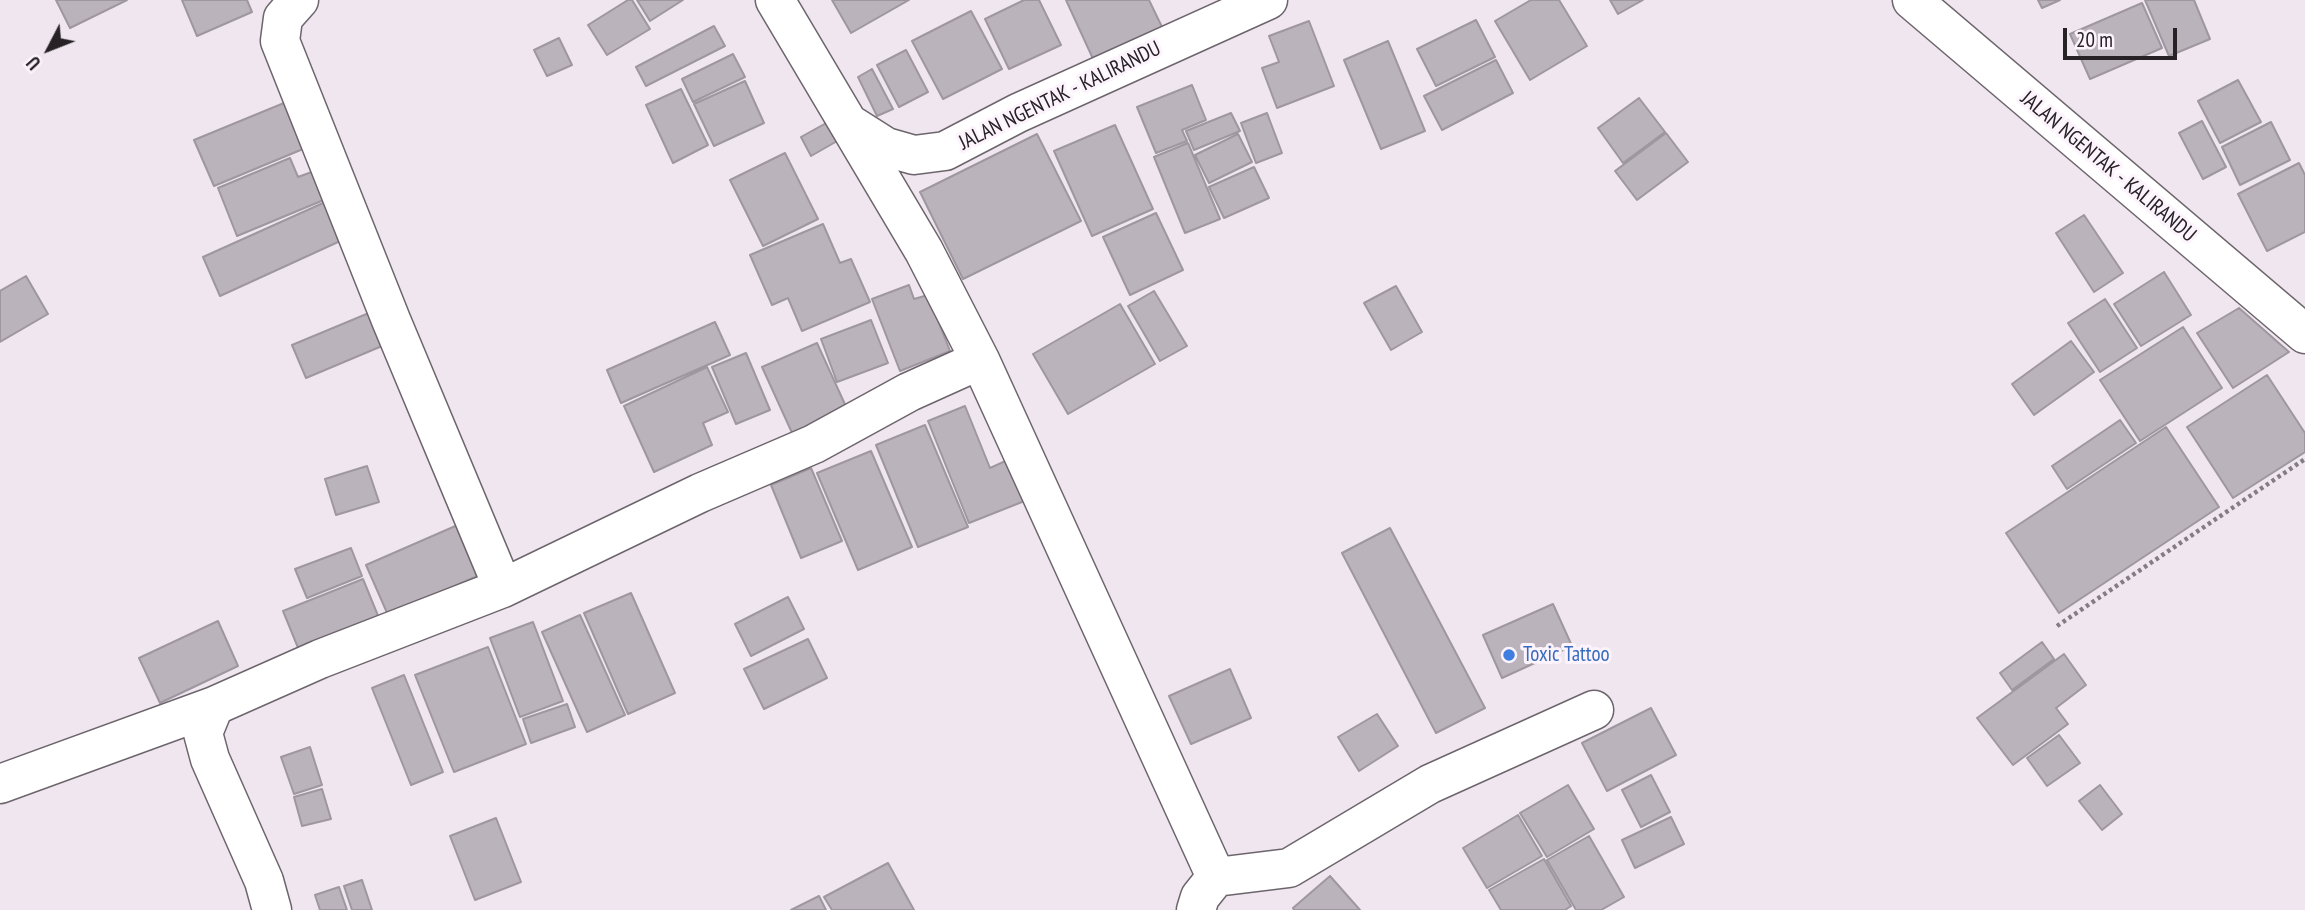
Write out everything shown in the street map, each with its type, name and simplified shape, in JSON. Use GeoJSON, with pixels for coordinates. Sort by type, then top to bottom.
{"type":"FeatureCollection","features":[{"type":"Feature","properties":{"kind":"street"},"geometry":{"type":"LineString","coordinates":[[299,0],[283,18],[280,41],[391,320],[503,589]]}},
{"type":"Feature","properties":{"kind":"street"},"geometry":{"type":"LineString","coordinates":[[775,0],[925,251],[981,360],[1216,877]]}},
{"type":"Feature","properties":{"kind":"street","name":"JALAN NGENTAK - KALIRANDU"},"geometry":{"type":"LineString","coordinates":[[851,125],[886,147],[914,155],[945,151],[1018,113],[1268,0]]}},
{"type":"Feature","properties":{"kind":"street","name":"JALAN NGENTAK - KALIRANDU"},"geometry":{"type":"LineString","coordinates":[[1912,0],[2305,334]]}},
{"type":"Feature","properties":{"kind":"street"},"geometry":{"type":"LineString","coordinates":[[0,783],[214,706],[320,659],[503,589],[700,493],[814,444],[909,392],[981,360]]}},
{"type":"Feature","properties":{"kind":"street"},"geometry":{"type":"LineString","coordinates":[[214,706],[203,733],[210,760],[264,881],[272,910]]}},
{"type":"Feature","properties":{"kind":"street"},"geometry":{"type":"LineString","coordinates":[[1196,910],[1200,897],[1216,877],[1289,868],[1430,784],[1594,710]]}},
{"type":"Feature","properties":{"kind":"path"},"geometry":{"type":"LineString","coordinates":[[2057,626],[2305,459]]}},
{"type":"Feature","properties":{"kind":"building"},"geometry":{"type":"Polygon","coordinates":[[[56,0],[127,0],[70,28],[56,0]]]}},
{"type":"Feature","properties":{"kind":"building"},"geometry":{"type":"Polygon","coordinates":[[[182,0],[247,0],[252,12],[197,36],[182,0]]]}},
{"type":"Feature","properties":{"kind":"building"},"geometry":{"type":"Polygon","coordinates":[[[632,0],[650,29],[607,55],[588,25],[632,0]]]}},
{"type":"Feature","properties":{"kind":"building"},"geometry":{"type":"Polygon","coordinates":[[[637,0],[683,0],[650,21],[637,0]]]}},
{"type":"Feature","properties":{"kind":"building"},"geometry":{"type":"Polygon","coordinates":[[[832,0],[909,0],[851,33],[832,0]]]}},
{"type":"Feature","properties":{"kind":"building"},"geometry":{"type":"Polygon","coordinates":[[[1024,0],[1039,0],[1061,45],[1009,69],[985,19],[1024,0]]]}},
{"type":"Feature","properties":{"kind":"building"},"geometry":{"type":"Polygon","coordinates":[[[1066,0],[1149,0],[1163,29],[1094,61],[1066,0]]]}},
{"type":"Feature","properties":{"kind":"building"},"geometry":{"type":"Polygon","coordinates":[[[1531,0],[1559,0],[1587,46],[1530,80],[1495,21],[1531,0]]]}},
{"type":"Feature","properties":{"kind":"building"},"geometry":{"type":"Polygon","coordinates":[[[1610,0],[1643,0],[1618,14],[1610,0]]]}},
{"type":"Feature","properties":{"kind":"building"},"geometry":{"type":"Polygon","coordinates":[[[2038,0],[2060,0],[2042,8],[2038,0]]]}},
{"type":"Feature","properties":{"kind":"building"},"geometry":{"type":"Polygon","coordinates":[[[2145,0],[2194,0],[2210,39],[2169,56],[2145,0]]]}},
{"type":"Feature","properties":{"kind":"building"},"geometry":{"type":"Polygon","coordinates":[[[2142,3],[2162,48],[2090,79],[2070,34],[2142,3]]]}},
{"type":"Feature","properties":{"kind":"building"},"geometry":{"type":"Polygon","coordinates":[[[971,11],[1002,69],[943,99],[912,41],[971,11]]]}},
{"type":"Feature","properties":{"kind":"building"},"geometry":{"type":"Polygon","coordinates":[[[1476,20],[1495,57],[1436,86],[1417,49],[1476,20]]]}},
{"type":"Feature","properties":{"kind":"building"},"geometry":{"type":"Polygon","coordinates":[[[1309,21],[1334,86],[1277,108],[1262,68],[1279,62],[1269,36],[1309,21]]]}},
{"type":"Feature","properties":{"kind":"building"},"geometry":{"type":"Polygon","coordinates":[[[714,26],[725,46],[646,86],[636,67],[714,26]]]}},
{"type":"Feature","properties":{"kind":"building"},"geometry":{"type":"Polygon","coordinates":[[[559,38],[572,65],[547,76],[534,50],[559,38]]]}},
{"type":"Feature","properties":{"kind":"building"},"geometry":{"type":"Polygon","coordinates":[[[1388,41],[1425,131],[1381,149],[1344,60],[1388,41]]]}},
{"type":"Feature","properties":{"kind":"building"},"geometry":{"type":"Polygon","coordinates":[[[906,50],[928,92],[899,107],[877,65],[906,50]]]}},
{"type":"Feature","properties":{"kind":"building"},"geometry":{"type":"Polygon","coordinates":[[[733,54],[745,77],[693,102],[682,79],[733,54]]]}},
{"type":"Feature","properties":{"kind":"building"},"geometry":{"type":"Polygon","coordinates":[[[1496,60],[1513,93],[1442,130],[1424,96],[1496,60]]]}},
{"type":"Feature","properties":{"kind":"building"},"geometry":{"type":"Polygon","coordinates":[[[872,69],[893,109],[877,116],[858,77],[872,69]]]}},
{"type":"Feature","properties":{"kind":"building"},"geometry":{"type":"Polygon","coordinates":[[[2238,80],[2261,122],[2220,143],[2198,101],[2238,80]]]}},
{"type":"Feature","properties":{"kind":"building"},"geometry":{"type":"Polygon","coordinates":[[[745,81],[764,123],[714,146],[694,104],[745,81]]]}},
{"type":"Feature","properties":{"kind":"building"},"geometry":{"type":"Polygon","coordinates":[[[1192,85],[1206,120],[1182,130],[1187,141],[1156,153],[1137,107],[1192,85]]]}},
{"type":"Feature","properties":{"kind":"building"},"geometry":{"type":"Polygon","coordinates":[[[681,89],[708,145],[673,163],[646,105],[681,89]]]}},
{"type":"Feature","properties":{"kind":"building"},"geometry":{"type":"Polygon","coordinates":[[[1639,98],[1665,132],[1623,163],[1598,128],[1639,98]]]}},
{"type":"Feature","properties":{"kind":"building"},"geometry":{"type":"Polygon","coordinates":[[[284,103],[303,149],[214,186],[194,140],[284,103]]]}},
{"type":"Feature","properties":{"kind":"building"},"geometry":{"type":"Polygon","coordinates":[[[1231,113],[1240,131],[1194,150],[1186,131],[1231,113]]]}},
{"type":"Feature","properties":{"kind":"building"},"geometry":{"type":"Polygon","coordinates":[[[1267,113],[1282,153],[1256,163],[1241,123],[1267,113]]]}},
{"type":"Feature","properties":{"kind":"building"},"geometry":{"type":"Polygon","coordinates":[[[2202,121],[2226,167],[2203,179],[2179,133],[2202,121]]]}},
{"type":"Feature","properties":{"kind":"building"},"geometry":{"type":"Polygon","coordinates":[[[828,122],[839,140],[811,156],[801,137],[828,122]]]}},
{"type":"Feature","properties":{"kind":"building"},"geometry":{"type":"Polygon","coordinates":[[[2271,122],[2290,160],[2240,185],[2222,147],[2271,122]]]}},
{"type":"Feature","properties":{"kind":"building"},"geometry":{"type":"Polygon","coordinates":[[[1115,125],[1153,209],[1092,236],[1054,151],[1115,125]]]}},
{"type":"Feature","properties":{"kind":"building"},"geometry":{"type":"Polygon","coordinates":[[[1666,133],[1688,162],[1637,200],[1615,171],[1666,133]]]}},
{"type":"Feature","properties":{"kind":"building"},"geometry":{"type":"Polygon","coordinates":[[[1037,134],[1081,221],[963,279],[920,192],[1037,134]]]}},
{"type":"Feature","properties":{"kind":"building"},"geometry":{"type":"Polygon","coordinates":[[[1238,134],[1252,162],[1209,183],[1195,155],[1238,134]]]}},
{"type":"Feature","properties":{"kind":"building"},"geometry":{"type":"Polygon","coordinates":[[[1188,143],[1220,219],[1185,233],[1154,157],[1188,143]]]}},
{"type":"Feature","properties":{"kind":"building"},"geometry":{"type":"Polygon","coordinates":[[[785,153],[818,219],[763,246],[730,180],[785,153]]]}},
{"type":"Feature","properties":{"kind":"building"},"geometry":{"type":"Polygon","coordinates":[[[290,158],[298,177],[320,169],[331,197],[237,236],[218,188],[290,158]]]}},
{"type":"Feature","properties":{"kind":"building"},"geometry":{"type":"Polygon","coordinates":[[[2299,163],[2305,175],[2305,232],[2267,251],[2238,194],[2299,163]]]}},
{"type":"Feature","properties":{"kind":"building"},"geometry":{"type":"Polygon","coordinates":[[[1254,167],[1269,198],[1224,218],[1209,187],[1254,167]]]}},
{"type":"Feature","properties":{"kind":"building"},"geometry":{"type":"Polygon","coordinates":[[[332,199],[349,237],[220,296],[203,257],[332,199]]]}},
{"type":"Feature","properties":{"kind":"building"},"geometry":{"type":"Polygon","coordinates":[[[1156,213],[1183,270],[1130,295],[1103,237],[1156,213]]]}},
{"type":"Feature","properties":{"kind":"building"},"geometry":{"type":"Polygon","coordinates":[[[2084,215],[2123,273],[2094,292],[2056,233],[2084,215]]]}},
{"type":"Feature","properties":{"kind":"building"},"geometry":{"type":"Polygon","coordinates":[[[823,224],[840,263],[851,259],[870,302],[802,331],[788,298],[772,305],[750,255],[823,224]]]}},
{"type":"Feature","properties":{"kind":"building"},"geometry":{"type":"Polygon","coordinates":[[[2164,272],[2191,315],[2141,346],[2114,304],[2164,272]]]}},
{"type":"Feature","properties":{"kind":"building"},"geometry":{"type":"Polygon","coordinates":[[[26,276],[48,314],[0,342],[0,291],[26,276]]]}},
{"type":"Feature","properties":{"kind":"building"},"geometry":{"type":"Polygon","coordinates":[[[909,285],[914,299],[928,295],[950,351],[900,371],[872,299],[909,285]]]}},
{"type":"Feature","properties":{"kind":"building"},"geometry":{"type":"Polygon","coordinates":[[[1396,286],[1422,332],[1391,350],[1364,303],[1396,286]]]}},
{"type":"Feature","properties":{"kind":"building"},"geometry":{"type":"Polygon","coordinates":[[[1154,291],[1187,346],[1160,361],[1128,306],[1154,291]]]}},
{"type":"Feature","properties":{"kind":"building"},"geometry":{"type":"Polygon","coordinates":[[[2105,299],[2137,348],[2100,372],[2068,323],[2105,299]]]}},
{"type":"Feature","properties":{"kind":"building"},"geometry":{"type":"Polygon","coordinates":[[[1120,304],[1155,364],[1068,414],[1033,354],[1120,304]]]}},
{"type":"Feature","properties":{"kind":"building"},"geometry":{"type":"Polygon","coordinates":[[[2239,308],[2289,352],[2233,388],[2197,333],[2239,308]]]}},
{"type":"Feature","properties":{"kind":"building"},"geometry":{"type":"Polygon","coordinates":[[[369,313],[382,346],[306,378],[292,345],[369,313]]]}},
{"type":"Feature","properties":{"kind":"building"},"geometry":{"type":"Polygon","coordinates":[[[871,320],[888,363],[837,382],[821,339],[871,320]]]}},
{"type":"Feature","properties":{"kind":"building"},"geometry":{"type":"Polygon","coordinates":[[[715,322],[730,355],[621,403],[607,370],[715,322]]]}},
{"type":"Feature","properties":{"kind":"building"},"geometry":{"type":"Polygon","coordinates":[[[2183,327],[2222,388],[2140,441],[2100,380],[2183,327]]]}},
{"type":"Feature","properties":{"kind":"building"},"geometry":{"type":"Polygon","coordinates":[[[2071,341],[2094,372],[2034,415],[2012,384],[2071,341]]]}},
{"type":"Feature","properties":{"kind":"building"},"geometry":{"type":"Polygon","coordinates":[[[817,343],[848,411],[793,435],[762,367],[817,343]]]}},
{"type":"Feature","properties":{"kind":"building"},"geometry":{"type":"Polygon","coordinates":[[[746,353],[770,410],[736,424],[712,367],[746,353]]]}},
{"type":"Feature","properties":{"kind":"building"},"geometry":{"type":"Polygon","coordinates":[[[707,367],[728,412],[703,423],[712,445],[654,472],[624,406],[707,367]]]}},
{"type":"Feature","properties":{"kind":"building"},"geometry":{"type":"Polygon","coordinates":[[[2267,375],[2305,433],[2305,452],[2233,498],[2187,427],[2267,375]]]}},
{"type":"Feature","properties":{"kind":"building"},"geometry":{"type":"Polygon","coordinates":[[[965,406],[990,468],[1010,459],[1027,500],[969,523],[928,421],[965,406]]]}},
{"type":"Feature","properties":{"kind":"building"},"geometry":{"type":"Polygon","coordinates":[[[2120,420],[2136,443],[2067,489],[2052,466],[2120,420]]]}},
{"type":"Feature","properties":{"kind":"building"},"geometry":{"type":"Polygon","coordinates":[[[925,425],[968,527],[918,547],[876,445],[925,425]]]}},
{"type":"Feature","properties":{"kind":"building"},"geometry":{"type":"Polygon","coordinates":[[[2166,427],[2219,507],[2059,613],[2006,533],[2166,427]]]}},
{"type":"Feature","properties":{"kind":"building"},"geometry":{"type":"Polygon","coordinates":[[[871,451],[912,547],[858,570],[817,473],[871,451]]]}},
{"type":"Feature","properties":{"kind":"building"},"geometry":{"type":"Polygon","coordinates":[[[367,466],[379,502],[336,515],[325,479],[367,466]]]}},
{"type":"Feature","properties":{"kind":"building"},"geometry":{"type":"Polygon","coordinates":[[[811,468],[842,541],[801,558],[771,485],[811,468]]]}},
{"type":"Feature","properties":{"kind":"building"},"geometry":{"type":"Polygon","coordinates":[[[460,524],[482,574],[388,615],[366,565],[460,524]]]}},
{"type":"Feature","properties":{"kind":"building"},"geometry":{"type":"Polygon","coordinates":[[[1390,528],[1485,708],[1436,733],[1342,553],[1390,528]]]}},
{"type":"Feature","properties":{"kind":"building"},"geometry":{"type":"Polygon","coordinates":[[[351,548],[362,576],[307,598],[295,569],[351,548]]]}},
{"type":"Feature","properties":{"kind":"building"},"geometry":{"type":"Polygon","coordinates":[[[363,579],[381,623],[301,655],[283,611],[363,579]]]}},
{"type":"Feature","properties":{"kind":"building"},"geometry":{"type":"Polygon","coordinates":[[[631,593],[675,693],[628,714],[584,613],[631,593]]]}},
{"type":"Feature","properties":{"kind":"building"},"geometry":{"type":"Polygon","coordinates":[[[788,597],[804,629],[751,656],[735,624],[788,597]]]}},
{"type":"Feature","properties":{"kind":"building"},"geometry":{"type":"Polygon","coordinates":[[[1553,604],[1572,646],[1502,678],[1483,635],[1553,604]]]}},
{"type":"Feature","properties":{"kind":"building"},"geometry":{"type":"Polygon","coordinates":[[[580,615],[625,715],[587,732],[542,632],[580,615]]]}},
{"type":"Feature","properties":{"kind":"building"},"geometry":{"type":"Polygon","coordinates":[[[218,621],[238,666],[160,703],[139,658],[218,621]]]}},
{"type":"Feature","properties":{"kind":"building"},"geometry":{"type":"Polygon","coordinates":[[[533,622],[563,701],[520,717],[490,638],[533,622]]]}},
{"type":"Feature","properties":{"kind":"building"},"geometry":{"type":"Polygon","coordinates":[[[808,639],[827,678],[764,709],[744,669],[808,639]]]}},
{"type":"Feature","properties":{"kind":"building"},"geometry":{"type":"Polygon","coordinates":[[[2042,642],[2054,659],[2012,690],[2000,673],[2042,642]]]}},
{"type":"Feature","properties":{"kind":"building"},"geometry":{"type":"Polygon","coordinates":[[[488,647],[526,744],[454,772],[415,675],[488,647]]]}},
{"type":"Feature","properties":{"kind":"building"},"geometry":{"type":"Polygon","coordinates":[[[2064,654],[2086,685],[2056,708],[2068,724],[2013,765],[1977,718],[2064,654]]]}},
{"type":"Feature","properties":{"kind":"building"},"geometry":{"type":"Polygon","coordinates":[[[1230,669],[1251,718],[1191,744],[1169,696],[1230,669]]]}},
{"type":"Feature","properties":{"kind":"building"},"geometry":{"type":"Polygon","coordinates":[[[404,675],[443,772],[411,785],[372,688],[404,675]]]}},
{"type":"Feature","properties":{"kind":"building"},"geometry":{"type":"Polygon","coordinates":[[[567,704],[575,727],[531,743],[523,719],[567,704]]]}},
{"type":"Feature","properties":{"kind":"building"},"geometry":{"type":"Polygon","coordinates":[[[1651,708],[1676,755],[1607,791],[1582,743],[1651,708]]]}},
{"type":"Feature","properties":{"kind":"building"},"geometry":{"type":"Polygon","coordinates":[[[1377,714],[1398,746],[1359,771],[1338,737],[1377,714]]]}},
{"type":"Feature","properties":{"kind":"building"},"geometry":{"type":"Polygon","coordinates":[[[2059,735],[2080,763],[2047,786],[2027,758],[2059,735]]]}},
{"type":"Feature","properties":{"kind":"building"},"geometry":{"type":"Polygon","coordinates":[[[310,747],[322,785],[294,794],[281,757],[310,747]]]}},
{"type":"Feature","properties":{"kind":"building"},"geometry":{"type":"Polygon","coordinates":[[[1651,775],[1670,812],[1641,827],[1622,790],[1651,775]]]}},
{"type":"Feature","properties":{"kind":"building"},"geometry":{"type":"Polygon","coordinates":[[[1568,785],[1594,829],[1547,857],[1520,813],[1568,785]]]}},
{"type":"Feature","properties":{"kind":"building"},"geometry":{"type":"Polygon","coordinates":[[[2100,785],[2122,814],[2102,830],[2079,801],[2100,785]]]}},
{"type":"Feature","properties":{"kind":"building"},"geometry":{"type":"Polygon","coordinates":[[[322,789],[331,819],[302,826],[294,797],[322,789]]]}},
{"type":"Feature","properties":{"kind":"building"},"geometry":{"type":"Polygon","coordinates":[[[1518,815],[1542,856],[1487,888],[1463,848],[1518,815]]]}},
{"type":"Feature","properties":{"kind":"building"},"geometry":{"type":"Polygon","coordinates":[[[1671,817],[1684,844],[1635,868],[1622,840],[1671,817]]]}},
{"type":"Feature","properties":{"kind":"building"},"geometry":{"type":"Polygon","coordinates":[[[496,818],[521,882],[475,900],[450,836],[496,818]]]}},
{"type":"Feature","properties":{"kind":"building"},"geometry":{"type":"Polygon","coordinates":[[[1589,836],[1624,897],[1601,910],[1576,910],[1547,860],[1589,836]]]}},
{"type":"Feature","properties":{"kind":"building"},"geometry":{"type":"Polygon","coordinates":[[[1544,859],[1571,906],[1565,910],[1501,910],[1489,890],[1544,859]]]}},
{"type":"Feature","properties":{"kind":"building"},"geometry":{"type":"Polygon","coordinates":[[[888,863],[914,910],[832,910],[824,897],[888,863]]]}},
{"type":"Feature","properties":{"kind":"building"},"geometry":{"type":"Polygon","coordinates":[[[1330,876],[1360,910],[1294,910],[1293,908],[1330,876]]]}},
{"type":"Feature","properties":{"kind":"building"},"geometry":{"type":"Polygon","coordinates":[[[362,880],[372,910],[352,910],[344,886],[362,880]]]}},
{"type":"Feature","properties":{"kind":"building"},"geometry":{"type":"Polygon","coordinates":[[[339,887],[347,910],[320,910],[315,895],[339,887]]]}},
{"type":"Feature","properties":{"kind":"building"},"geometry":{"type":"Polygon","coordinates":[[[819,896],[826,910],[791,910],[819,896]]]}},
{"type":"Feature","properties":{"kind":"place","name":"Toxic Tattoo"},"geometry":{"type":"Point","coordinates":[1509,655]}}]}
